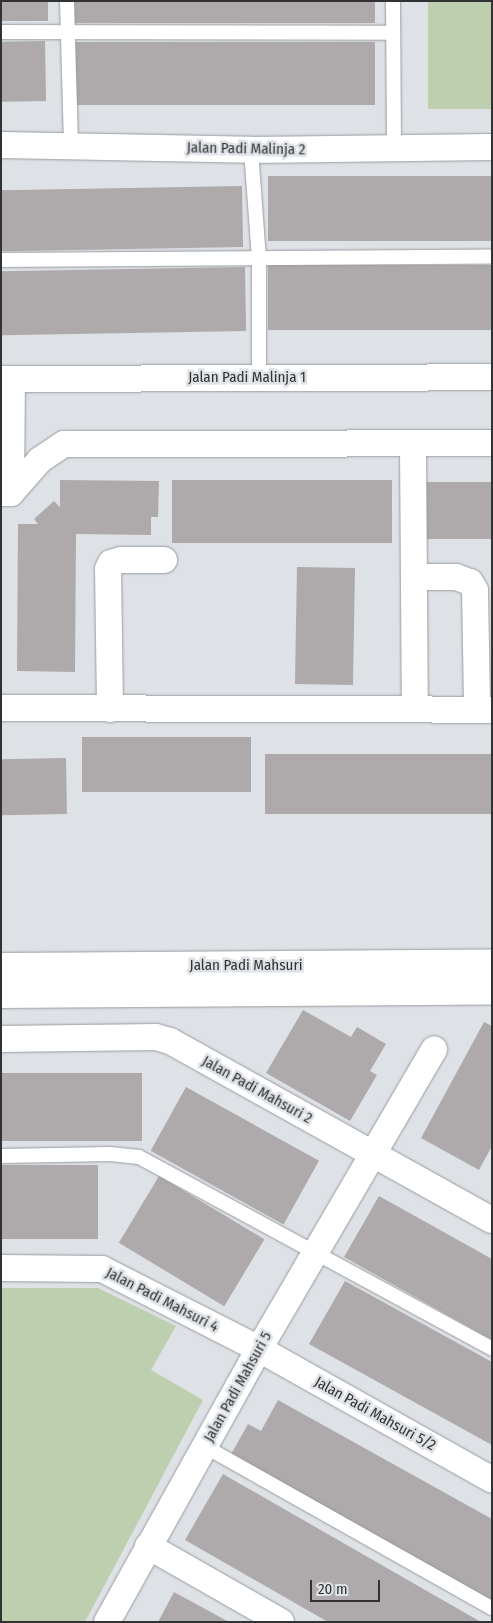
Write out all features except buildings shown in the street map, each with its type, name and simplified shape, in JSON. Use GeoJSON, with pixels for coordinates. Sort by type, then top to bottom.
{"type":"FeatureCollection","features":[{"type":"Feature","properties":{"kind":"main road","name":"Jalan Padi Mahsuri"},"geometry":{"type":"LineString","coordinates":[[1,967],[492,964]]}},
{"type":"Feature","properties":{"kind":"main road","name":"Jalan Padi Mahsuri"},"geometry":{"type":"LineString","coordinates":[[1,994],[492,991]]}},
{"type":"Feature","properties":{"kind":"street","name":"Jalan Padi Malinja 2"},"geometry":{"type":"LineString","coordinates":[[1,145],[70,144],[251,150],[492,147]]}},
{"type":"Feature","properties":{"kind":"street","name":"Jalan Padi Malinja 1"},"geometry":{"type":"LineString","coordinates":[[6,379],[492,377]]}},
{"type":"Feature","properties":{"kind":"street"},"geometry":{"type":"LineString","coordinates":[[6,379],[6,493]]}},
{"type":"Feature","properties":{"kind":"street"},"geometry":{"type":"LineString","coordinates":[[6,493],[44,456],[64,444],[492,443]]}},
{"type":"Feature","properties":{"kind":"street"},"geometry":{"type":"LineString","coordinates":[[412,444],[415,708]]}},
{"type":"Feature","properties":{"kind":"street"},"geometry":{"type":"LineString","coordinates":[[110,709],[108,569],[112,563],[121,560],[164,560]]}},
{"type":"Feature","properties":{"kind":"street"},"geometry":{"type":"LineString","coordinates":[[1,708],[415,708],[484,710],[475,590],[470,582],[456,577],[414,577]]}},
{"type":"Feature","properties":{"kind":"street","name":"Jalan Padi Mahsuri 2"},"geometry":{"type":"LineString","coordinates":[[1,1039],[156,1037],[170,1041],[492,1220]]}},
{"type":"Feature","properties":{"kind":"street","name":"Jalan Padi Mahsuri 5"},"geometry":{"type":"LineString","coordinates":[[107,1622],[259,1349],[374,1155],[434,1049]]}},
{"type":"Feature","properties":{"kind":"street","name":"Jalan Padi Mahsuri 4"},"geometry":{"type":"LineString","coordinates":[[1,1268],[102,1269],[259,1349]]}},
{"type":"Feature","properties":{"kind":"street","name":"Jalan Padi Mahsuri 5/2"},"geometry":{"type":"LineString","coordinates":[[259,1349],[492,1480]]}},
{"type":"Feature","properties":{"kind":"street"},"geometry":{"type":"LineString","coordinates":[[148,1546],[282,1622]]}},
{"type":"Feature","properties":{"kind":"lane"},"geometry":{"type":"LineString","coordinates":[[67,1],[70,144]]}},
{"type":"Feature","properties":{"kind":"lane"},"geometry":{"type":"LineString","coordinates":[[393,1],[394,149]]}},
{"type":"Feature","properties":{"kind":"lane"},"geometry":{"type":"LineString","coordinates":[[1,32],[393,33]]}},
{"type":"Feature","properties":{"kind":"lane"},"geometry":{"type":"LineString","coordinates":[[251,150],[259,259],[259,378]]}},
{"type":"Feature","properties":{"kind":"lane"},"geometry":{"type":"LineString","coordinates":[[1,260],[492,257]]}},
{"type":"Feature","properties":{"kind":"lane"},"geometry":{"type":"LineString","coordinates":[[1,1156],[110,1154],[140,1157],[492,1349]]}},
{"type":"Feature","properties":{"kind":"lane"},"geometry":{"type":"LineString","coordinates":[[204,1446],[492,1608]]}},
{"type":"Feature","properties":{"kind":"green space"},"geometry":{"type":"Polygon","coordinates":[[[428,1],[492,1],[492,109],[428,109],[428,1]]]}},
{"type":"Feature","properties":{"kind":"green space"},"geometry":{"type":"Polygon","coordinates":[[[1,1288],[98,1288],[176,1326],[151,1370],[203,1400],[85,1622],[1,1622],[1,1288]]]}}]}
